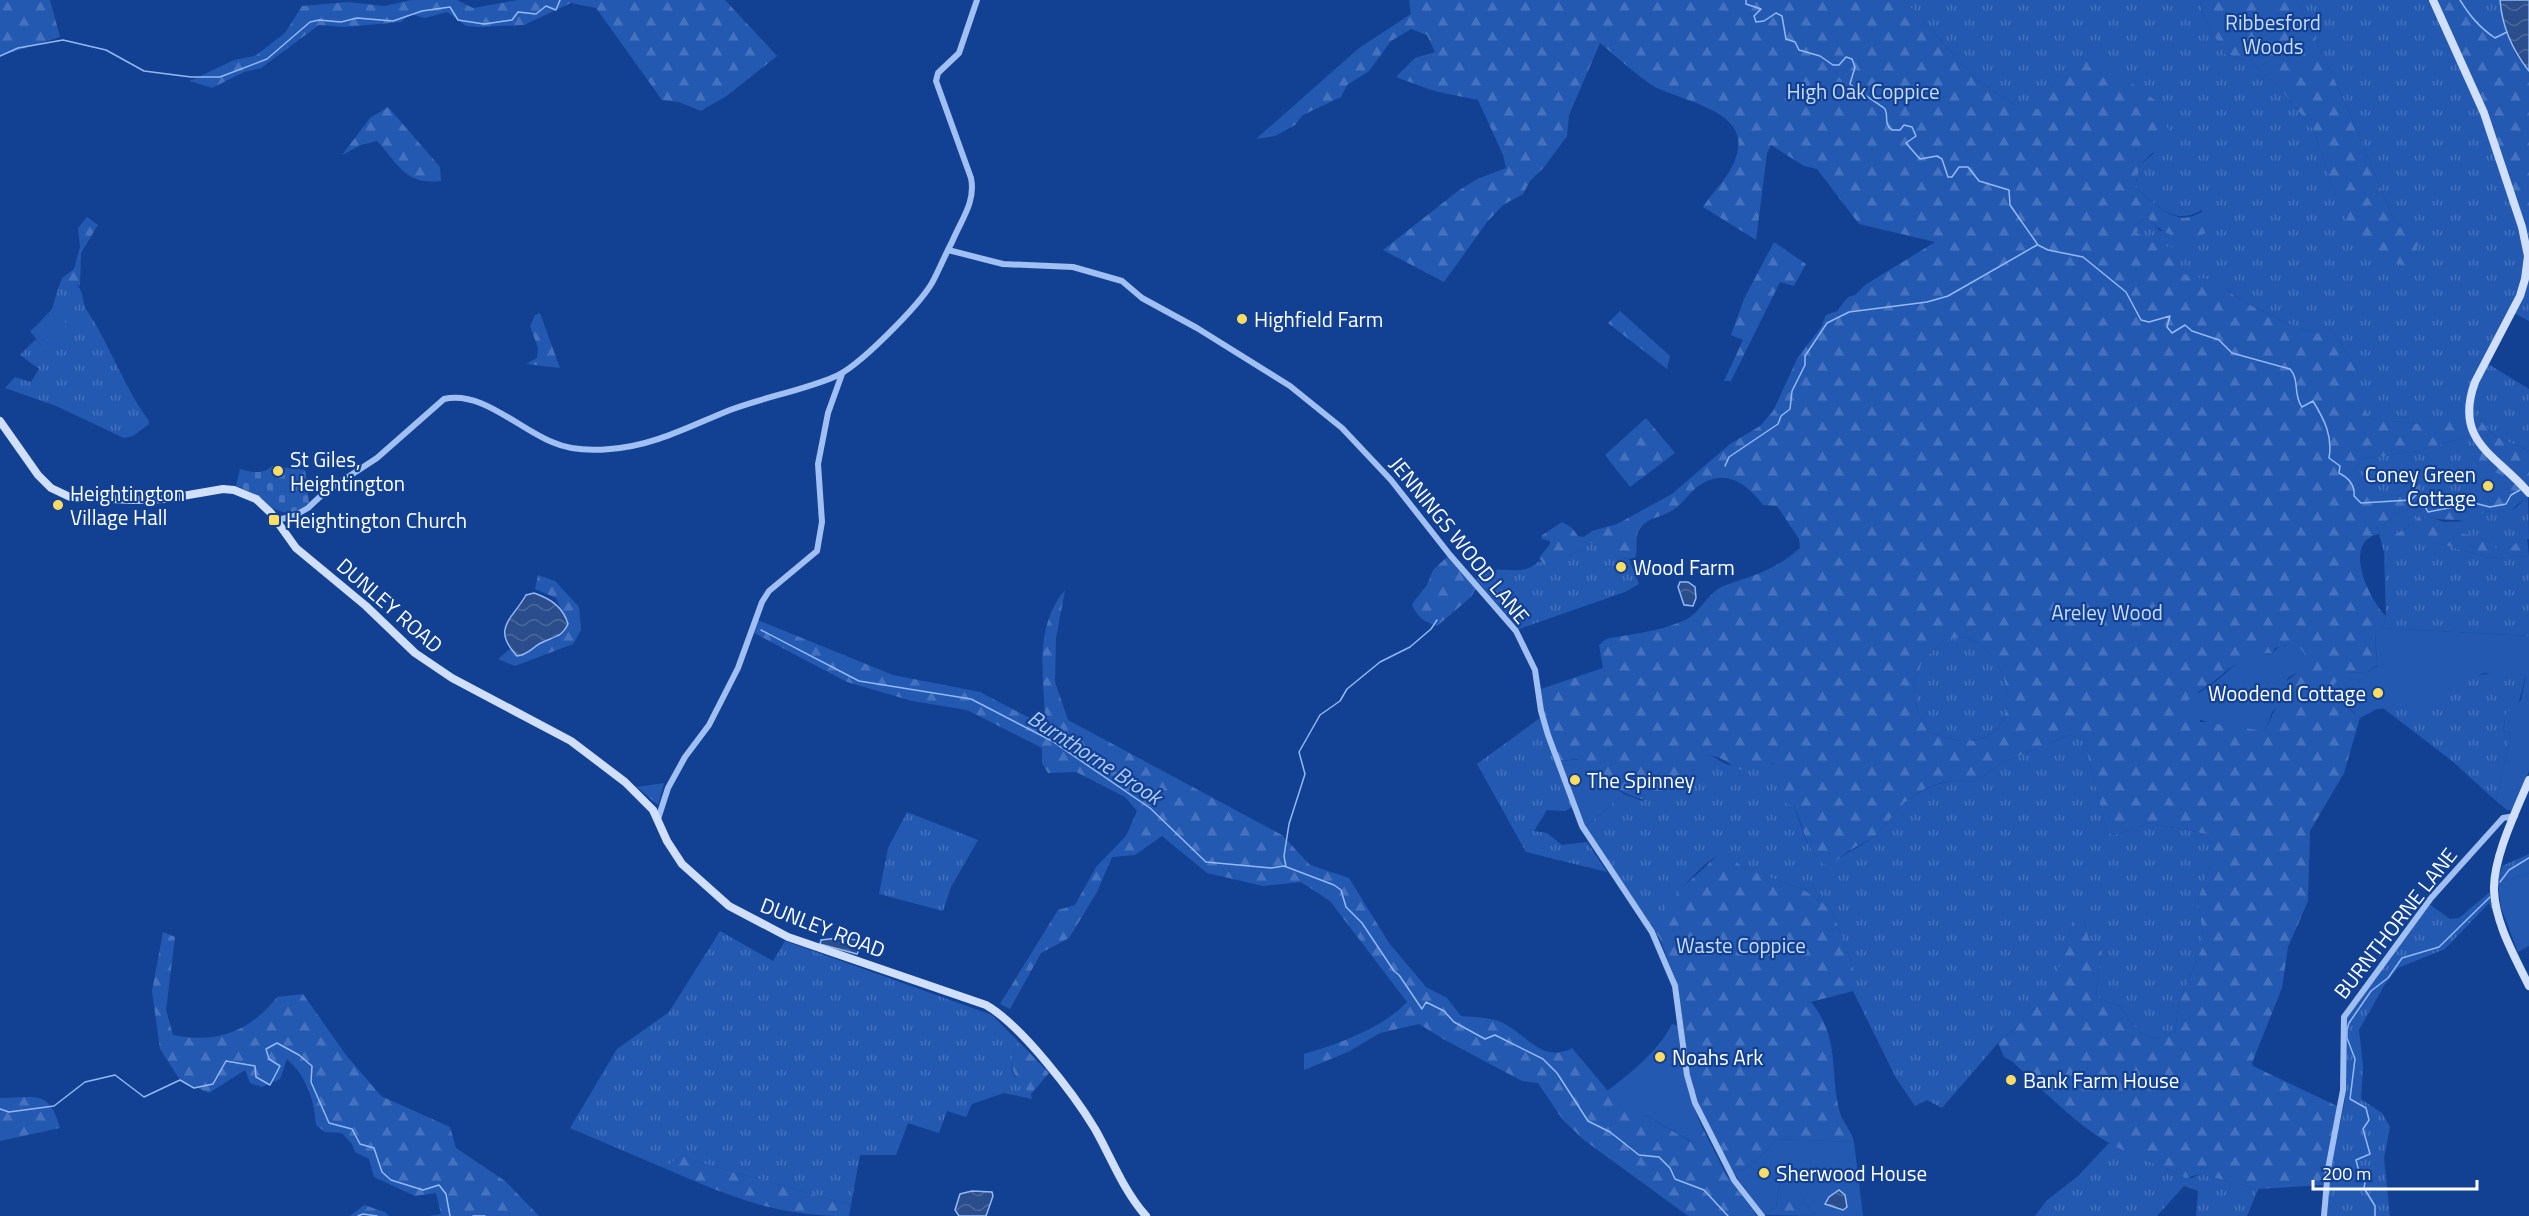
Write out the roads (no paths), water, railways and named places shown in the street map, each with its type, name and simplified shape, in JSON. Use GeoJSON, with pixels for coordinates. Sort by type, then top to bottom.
{"type":"FeatureCollection","features":[{"type":"Feature","properties":{"kind":"street"},"geometry":{"type":"LineString","coordinates":[[277,520],[308,508],[325,492],[377,458],[444,399],[457,397],[471,400],[537,435],[566,447],[604,450],[646,444],[745,404],[842,374],[870,351],[921,297],[948,250],[970,204],[973,188],[936,81],[938,73],[959,53],[977,0]]}},
{"type":"Feature","properties":{"kind":"street"},"geometry":{"type":"LineString","coordinates":[[2433,0],[2484,113],[2526,244],[2528,266],[2520,296],[2475,382],[2468,408],[2472,428],[2485,451],[2529,492]]}},
{"type":"Feature","properties":{"kind":"street","name":"JENNINGS WOOD LANE"},"geometry":{"type":"LineString","coordinates":[[948,250],[1003,264],[1073,267],[1122,281],[1142,298],[1197,328],[1290,386],[1342,428],[1391,480],[1450,555],[1498,607],[1521,641],[1535,670],[1548,735],[1582,826],[1652,932],[1675,986],[1687,1075],[1695,1103],[1734,1180],[1762,1216]]}},
{"type":"Feature","properties":{"kind":"street"},"geometry":{"type":"LineString","coordinates":[[658,819],[668,788],[686,757],[709,725],[738,668],[762,602],[769,591],[817,551],[822,522],[818,464],[828,413],[842,374]]}},
{"type":"Feature","properties":{"kind":"street","name":"DUNLEY ROAD"},"geometry":{"type":"LineString","coordinates":[[0,421],[38,475],[51,488],[70,497],[133,501],[165,499],[214,490],[234,490],[256,499],[277,520],[297,548],[366,606],[415,653],[452,678],[571,741],[642,797],[658,819],[671,848],[689,872],[716,897],[743,915],[790,938],[997,1011],[1023,1038],[1082,1109],[1121,1182],[1146,1216]]}},
{"type":"Feature","properties":{"kind":"street"},"geometry":{"type":"LineString","coordinates":[[2529,780],[2496,872],[2494,895],[2504,927],[2529,986]]}},
{"type":"Feature","properties":{"kind":"street","name":"BURNTHORNE LANE"},"geometry":{"type":"LineString","coordinates":[[2324,1216],[2328,1169],[2343,1090],[2344,1017],[2400,937],[2446,880],[2503,818],[2515,816]]}},
{"type":"Feature","properties":{"kind":"water"},"geometry":{"type":"Polygon","coordinates":[[[2500,0],[2529,0],[2529,71],[2509,38],[2500,0]]]}},
{"type":"Feature","properties":{"kind":"water"},"geometry":{"type":"Polygon","coordinates":[[[1680,582],[1688,582],[1695,587],[1696,598],[1693,606],[1684,605],[1678,587],[1680,582]]]}},
{"type":"Feature","properties":{"kind":"water"},"geometry":{"type":"Polygon","coordinates":[[[534,593],[556,604],[568,624],[559,635],[517,656],[505,638],[506,624],[526,595],[534,593]]]}},
{"type":"Feature","properties":{"kind":"water"},"geometry":{"type":"Polygon","coordinates":[[[838,938],[858,940],[862,944],[857,954],[820,944],[821,940],[838,938]]]}},
{"type":"Feature","properties":{"kind":"water"},"geometry":{"type":"Polygon","coordinates":[[[1839,1190],[1845,1195],[1847,1207],[1843,1210],[1825,1204],[1829,1197],[1839,1190]]]}},
{"type":"Feature","properties":{"kind":"water"},"geometry":{"type":"Polygon","coordinates":[[[972,1191],[992,1192],[993,1196],[986,1216],[959,1216],[955,1210],[960,1194],[972,1191]]]}},
{"type":"Feature","properties":{"kind":"waterway"},"geometry":{"type":"LineString","coordinates":[[0,56],[18,48],[63,40],[106,50],[144,71],[191,77],[220,77],[267,59],[310,22],[319,20],[341,22],[357,18],[393,21],[422,11],[450,7],[458,20],[484,24],[512,20],[518,12],[536,14],[546,6],[556,10],[560,0]]}},
{"type":"Feature","properties":{"kind":"waterway"},"geometry":{"type":"LineString","coordinates":[[1746,0],[1746,4],[1761,9],[1754,16],[1756,22],[1764,21],[1776,13],[1782,16],[1786,39],[1795,42],[1799,50],[1820,56],[1833,65],[1839,65],[1846,57],[1852,59],[1855,67],[1850,84],[1885,109],[1887,122],[1892,130],[1900,130],[1904,125],[1912,127],[1916,136],[1906,143],[1920,159],[1937,156],[1942,159],[1948,177],[1952,177],[1959,167],[1968,167],[1979,181],[2009,190],[2010,205],[2038,245],[2048,250],[2083,257],[2126,292],[2141,320],[2149,322],[2170,316],[2167,327],[2172,333],[2185,325],[2192,331],[2219,340],[2232,353],[2290,369],[2295,378],[2299,403],[2302,407],[2313,401],[2327,428],[2330,442],[2329,458],[2340,466],[2339,473],[2351,483],[2354,496],[2361,503],[2411,500],[2418,493],[2428,512],[2474,503],[2490,507],[2506,504],[2511,495],[2520,490]]}},
{"type":"Feature","properties":{"kind":"waterway"},"geometry":{"type":"LineString","coordinates":[[2460,0],[2475,21],[2495,38],[2507,32]]}},
{"type":"Feature","properties":{"kind":"waterway"},"geometry":{"type":"LineString","coordinates":[[1725,466],[1729,457],[1778,424],[1781,416],[1790,409],[1792,391],[1805,365],[1805,356],[1827,323],[1849,312],[1927,302],[1948,296],[2037,245]]}},
{"type":"Feature","properties":{"kind":"waterway"},"geometry":{"type":"LineString","coordinates":[[1286,867],[1284,856],[1289,824],[1305,774],[1299,752],[1320,715],[1340,701],[1347,689],[1380,662],[1410,647],[1431,629],[1437,620]]}},
{"type":"Feature","properties":{"kind":"waterway","name":"Burnthorne Brook"},"geometry":{"type":"LineString","coordinates":[[761,630],[859,681],[971,699],[1052,741],[1150,808],[1206,862],[1271,868],[1284,866],[1334,885],[1341,890],[1346,907],[1362,923],[1422,1009],[1426,1002],[1444,1011],[1454,1022],[1485,1039],[1495,1035],[1543,1059],[1557,1073],[1588,1121],[1610,1132],[1639,1155],[1659,1157],[1670,1168],[1675,1179],[1704,1190],[1728,1216]]}},
{"type":"Feature","properties":{"kind":"waterway","name":"Burnthorne Brook"},"geometry":{"type":"LineString","coordinates":[[2500,882],[2509,870],[2529,858]]}},
{"type":"Feature","properties":{"kind":"waterway","name":"Burnthorne Brook"},"geometry":{"type":"LineString","coordinates":[[2375,1216],[2375,1206],[2364,1188],[2365,1182],[2361,1179],[2356,1160],[2370,1154],[2363,1129],[2369,1120],[2366,1108],[2350,1099],[2355,1059],[2347,1038],[2349,1023],[2371,991],[2388,978],[2402,958],[2439,947],[2490,897]]}},
{"type":"Feature","properties":{"kind":"waterway"},"geometry":{"type":"LineString","coordinates":[[0,1109],[9,1112],[54,1106],[85,1082],[115,1075],[144,1097],[180,1080],[194,1088],[213,1084],[226,1061],[255,1066],[256,1077],[270,1085],[280,1066],[269,1059],[266,1049],[277,1043],[299,1055],[312,1066],[311,1082],[329,1123],[352,1129],[360,1144],[374,1148],[382,1172],[391,1180],[423,1190],[439,1185],[446,1194],[450,1216]]}},
{"type":"Feature","properties":{"kind":"waterway"},"geometry":{"type":"LineString","coordinates":[[358,1216],[363,1214],[377,1216]]}},
{"type":"Feature","properties":{"kind":"waterway"},"geometry":{"type":"LineString","coordinates":[[473,1216],[485,1216]]}},
{"type":"Feature","properties":{"kind":"place","name":"Highfield Farm"},"geometry":{"type":"Point","coordinates":[1242,319]}},
{"type":"Feature","properties":{"kind":"place","name":"St Giles, Heightington"},"geometry":{"type":"Point","coordinates":[278,471]}},
{"type":"Feature","properties":{"kind":"place","name":"Coney Green Cottage"},"geometry":{"type":"Point","coordinates":[2488,486]}},
{"type":"Feature","properties":{"kind":"place","name":"Heightington Village Hall"},"geometry":{"type":"Point","coordinates":[58,505]}},
{"type":"Feature","properties":{"kind":"place","name":"Heightington Church"},"geometry":{"type":"Point","coordinates":[274,520]}},
{"type":"Feature","properties":{"kind":"place","name":"Wood Farm"},"geometry":{"type":"Point","coordinates":[1621,567]}},
{"type":"Feature","properties":{"kind":"place","name":"Woodend Cottage"},"geometry":{"type":"Point","coordinates":[2378,693]}},
{"type":"Feature","properties":{"kind":"place","name":"The Spinney"},"geometry":{"type":"Point","coordinates":[1575,780]}},
{"type":"Feature","properties":{"kind":"place","name":"Noahs Ark"},"geometry":{"type":"Point","coordinates":[1660,1057]}},
{"type":"Feature","properties":{"kind":"place","name":"Bank Farm House"},"geometry":{"type":"Point","coordinates":[2011,1080]}},
{"type":"Feature","properties":{"kind":"place","name":"Sherwood House"},"geometry":{"type":"Point","coordinates":[1764,1173]}},
{"type":"Feature","properties":{"kind":"park label","name":"Ribbesford Woods"},"geometry":{"type":"Point","coordinates":[2273,34]}},
{"type":"Feature","properties":{"kind":"park label","name":"High Oak Coppice"},"geometry":{"type":"Point","coordinates":[1863,91]}},
{"type":"Feature","properties":{"kind":"park label","name":"Areley Wood"},"geometry":{"type":"Point","coordinates":[2107,612]}},
{"type":"Feature","properties":{"kind":"park label","name":"Waste Coppice"},"geometry":{"type":"Point","coordinates":[1741,945]}}]}
